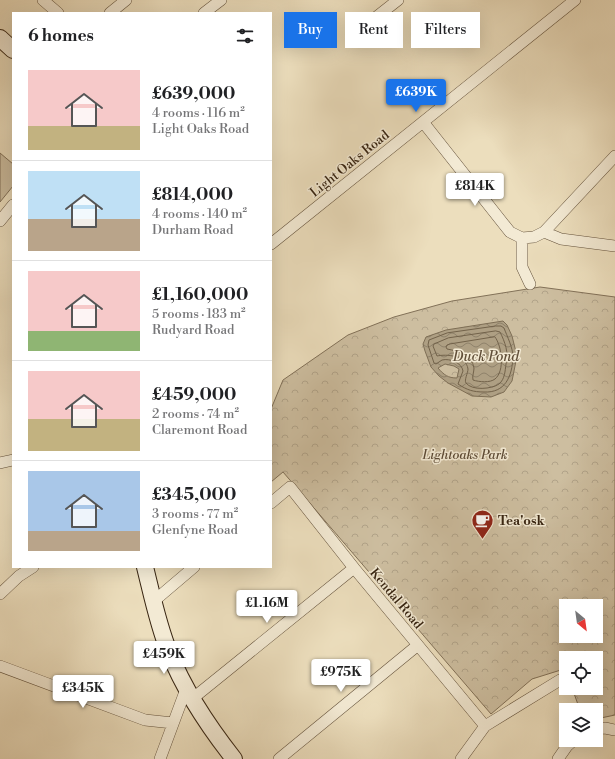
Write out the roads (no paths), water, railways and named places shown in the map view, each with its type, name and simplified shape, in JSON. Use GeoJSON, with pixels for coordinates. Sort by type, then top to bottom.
{"type":"FeatureCollection","features":[{"type":"Feature","properties":{"kind":"main road"},"geometry":{"type":"LineString","coordinates":[[0,38],[12,49]]}},
{"type":"Feature","properties":{"kind":"main road"},"geometry":{"type":"LineString","coordinates":[[146,568],[169,652],[189,694],[215,734],[234,759]]}},
{"type":"Feature","properties":{"kind":"street"},"geometry":{"type":"LineString","coordinates":[[43,0],[57,12]]}},
{"type":"Feature","properties":{"kind":"street"},"geometry":{"type":"LineString","coordinates":[[111,12],[126,0]]}},
{"type":"Feature","properties":{"kind":"street"},"geometry":{"type":"LineString","coordinates":[[383,12],[398,0]]}},
{"type":"Feature","properties":{"kind":"street","name":"Light Oaks Road"},"geometry":{"type":"LineString","coordinates":[[272,243],[575,0]]}},
{"type":"Feature","properties":{"kind":"street"},"geometry":{"type":"LineString","coordinates":[[205,12],[215,2]]}},
{"type":"Feature","properties":{"kind":"street"},"geometry":{"type":"LineString","coordinates":[[423,122],[510,232],[522,238],[534,237],[544,232],[615,156]]}},
{"type":"Feature","properties":{"kind":"street"},"geometry":{"type":"LineString","coordinates":[[0,221],[12,206]]}},
{"type":"Feature","properties":{"kind":"street"},"geometry":{"type":"LineString","coordinates":[[544,232],[561,239],[615,246]]}},
{"type":"Feature","properties":{"kind":"street"},"geometry":{"type":"LineString","coordinates":[[522,238],[522,267],[530,284]]}},
{"type":"Feature","properties":{"kind":"street"},"geometry":{"type":"LineString","coordinates":[[0,463],[12,460]]}},
{"type":"Feature","properties":{"kind":"street","name":"Kendal Road"},"geometry":{"type":"LineString","coordinates":[[272,502],[290,487],[354,568],[485,726]]}},
{"type":"Feature","properties":{"kind":"street"},"geometry":{"type":"LineString","coordinates":[[0,594],[19,576],[31,568]]}},
{"type":"Feature","properties":{"kind":"street"},"geometry":{"type":"LineString","coordinates":[[154,601],[193,568]]}},
{"type":"Feature","properties":{"kind":"street"},"geometry":{"type":"LineString","coordinates":[[160,759],[173,723],[189,694],[354,568]]}},
{"type":"Feature","properties":{"kind":"street"},"geometry":{"type":"LineString","coordinates":[[279,759],[418,644]]}},
{"type":"Feature","properties":{"kind":"street"},"geometry":{"type":"LineString","coordinates":[[0,666],[145,720],[173,723]]}},
{"type":"Feature","properties":{"kind":"street"},"geometry":{"type":"LineString","coordinates":[[461,759],[485,726],[559,681]]}},
{"type":"Feature","properties":{"kind":"street"},"geometry":{"type":"LineString","coordinates":[[603,728],[615,730]]}},
{"type":"Feature","properties":{"kind":"street"},"geometry":{"type":"LineString","coordinates":[[558,759],[566,747]]}},
{"type":"Feature","properties":{"kind":"water","name":"Duck Pond"},"geometry":{"type":"Polygon","coordinates":[[[503,321],[507,325],[512,336],[517,356],[512,381],[504,392],[491,397],[472,396],[448,383],[439,376],[431,367],[423,344],[426,337],[446,330],[503,321]],[[445,364],[438,368],[446,376],[457,378],[459,369],[445,364]]]}},
{"type":"Feature","properties":{"kind":"place","name":"Tea'osk"},"geometry":{"type":"Point","coordinates":[483,540]}},
{"type":"Feature","properties":{"kind":"park label","name":"Lightoaks Park"},"geometry":{"type":"Point","coordinates":[465,454]}}]}
